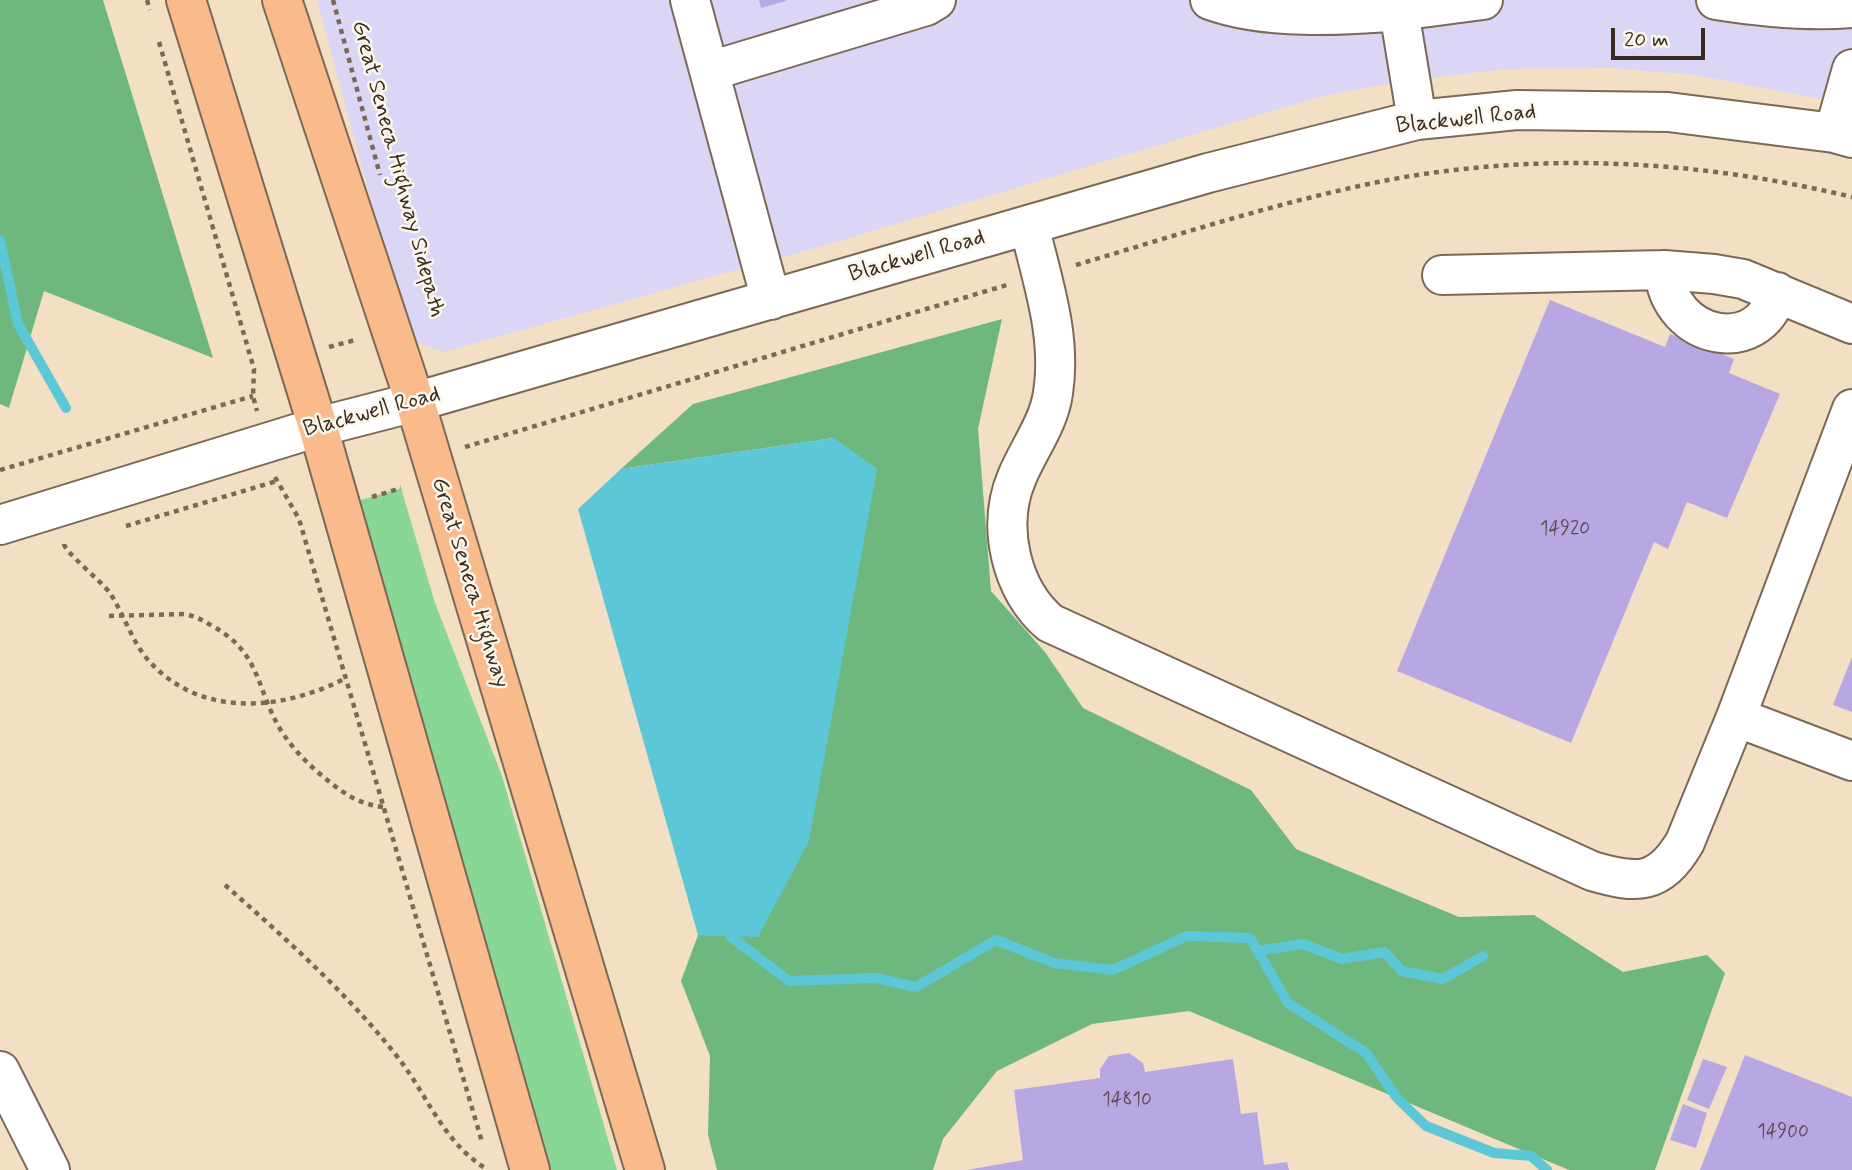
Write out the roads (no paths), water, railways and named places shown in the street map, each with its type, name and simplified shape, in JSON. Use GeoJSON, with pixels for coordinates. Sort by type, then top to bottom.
{"type":"FeatureCollection","features":[{"type":"Feature","properties":{"kind":"main road"},"geometry":{"type":"LineString","coordinates":[[186,0],[318,427],[530,1170]]}},
{"type":"Feature","properties":{"kind":"main road","name":"Great Seneca Highway"},"geometry":{"type":"LineString","coordinates":[[282,0],[415,402],[645,1170]]}},
{"type":"Feature","properties":{"kind":"street"},"geometry":{"type":"LineString","coordinates":[[690,0],[771,300]]}},
{"type":"Feature","properties":{"kind":"street"},"geometry":{"type":"LineString","coordinates":[[710,71],[936,0]]}},
{"type":"Feature","properties":{"kind":"street"},"geometry":{"type":"LineString","coordinates":[[1210,0],[1277,12],[1355,15],[1399,6],[1483,0]]}},
{"type":"Feature","properties":{"kind":"street"},"geometry":{"type":"LineString","coordinates":[[1716,0],[1814,10],[1852,8]]}},
{"type":"Feature","properties":{"kind":"street"},"geometry":{"type":"LineString","coordinates":[[1399,6],[1418,120]]}},
{"type":"Feature","properties":{"kind":"street"},"geometry":{"type":"LineString","coordinates":[[1843,136],[1852,69]]}},
{"type":"Feature","properties":{"kind":"street","name":"Blackwell Road"},"geometry":{"type":"LineString","coordinates":[[0,525],[318,427],[415,402],[1208,173],[1418,120],[1517,110],[1668,113],[1843,136]]}},
{"type":"Feature","properties":{"kind":"street"},"geometry":{"type":"LineString","coordinates":[[1029,225],[1053,328],[1053,396],[1044,422],[1015,480],[1008,535],[1020,585],[1033,608],[1050,624],[1592,871],[1617,879],[1640,881],[1660,873],[1675,859],[1685,842],[1736,717],[1852,410]]}},
{"type":"Feature","properties":{"kind":"street"},"geometry":{"type":"LineString","coordinates":[[1664,270],[1665,287],[1683,317],[1700,327],[1725,334],[1745,330],[1763,321],[1773,309],[1777,292]]}},
{"type":"Feature","properties":{"kind":"street"},"geometry":{"type":"LineString","coordinates":[[1442,275],[1664,270],[1743,279],[1852,324]]}},
{"type":"Feature","properties":{"kind":"street"},"geometry":{"type":"LineString","coordinates":[[1736,717],[1852,761]]}},
{"type":"Feature","properties":{"kind":"street"},"geometry":{"type":"LineString","coordinates":[[0,1071],[50,1170]]}},
{"type":"Feature","properties":{"kind":"water"},"geometry":{"type":"Polygon","coordinates":[[[834,438],[877,469],[809,841],[758,937],[698,935],[578,509],[621,469],[834,438]]]}},
{"type":"Feature","properties":{"kind":"waterway"},"geometry":{"type":"LineString","coordinates":[[0,240],[18,324],[66,408]]}},
{"type":"Feature","properties":{"kind":"waterway"},"geometry":{"type":"LineString","coordinates":[[730,936],[789,981],[876,978],[916,987],[996,940],[1054,963],[1113,970],[1187,936],[1250,938],[1288,1003],[1366,1053],[1397,1098],[1426,1126],[1494,1153],[1531,1156],[1547,1170]]}},
{"type":"Feature","properties":{"kind":"waterway"},"geometry":{"type":"LineString","coordinates":[[1257,951],[1303,944],[1342,959],[1384,952],[1402,971],[1443,979],[1483,956]]}}]}
